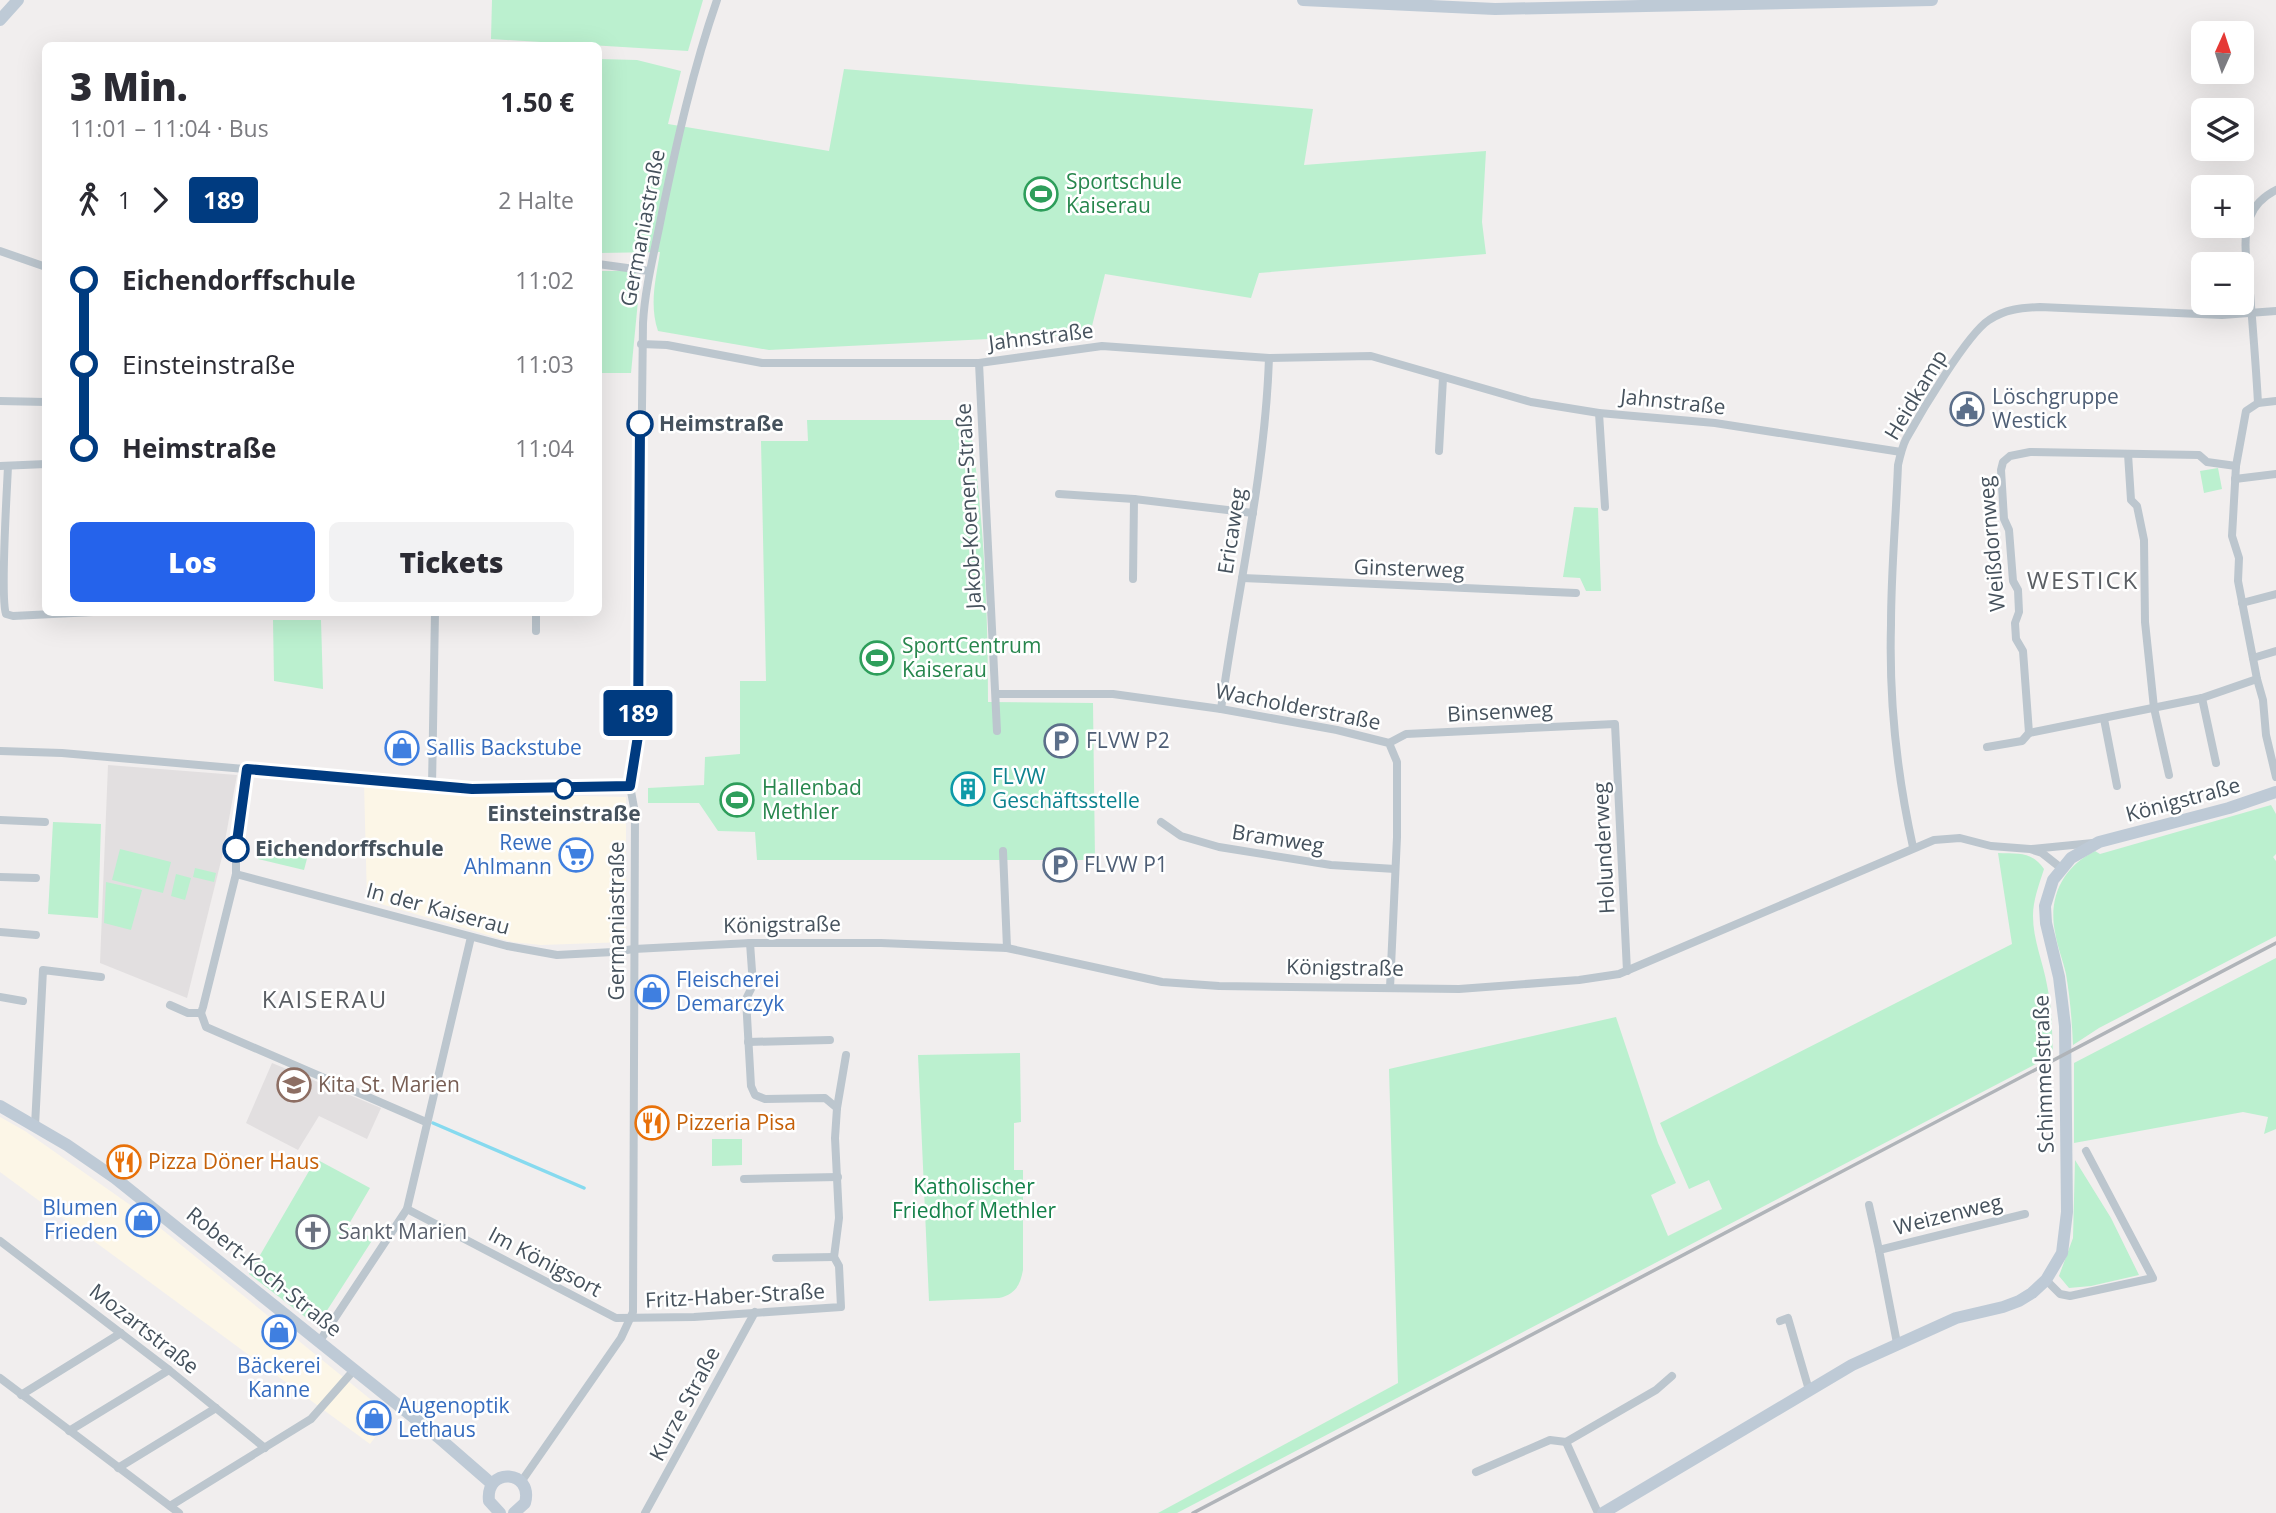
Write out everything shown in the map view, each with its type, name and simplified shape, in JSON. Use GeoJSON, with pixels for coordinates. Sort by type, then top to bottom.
{"type":"FeatureCollection","features":[{"type":"Feature","properties":{"kind":"street"},"geometry":{"type":"LineString","coordinates":[[0,20],[18,0]]}},
{"type":"Feature","properties":{"kind":"street","name":"Germaniastraße"},"geometry":{"type":"LineString","coordinates":[[521,1482],[621,1338],[631,1319],[634,1297],[635,813],[630,786],[638,725],[641,344],[649,271],[685,110],[717,0]]}},
{"type":"Feature","properties":{"kind":"street"},"geometry":{"type":"LineString","coordinates":[[1303,0],[1495,4],[1932,0]]}},
{"type":"Feature","properties":{"kind":"street"},"geometry":{"type":"LineString","coordinates":[[2248,252],[2249,219],[2256,205],[2276,190]]}},
{"type":"Feature","properties":{"kind":"street"},"geometry":{"type":"LineString","coordinates":[[0,251],[42,266]]}},
{"type":"Feature","properties":{"kind":"street"},"geometry":{"type":"LineString","coordinates":[[602,265],[649,271]]}},
{"type":"Feature","properties":{"kind":"street","name":"Heidkamp"},"geometry":{"type":"LineString","coordinates":[[1913,847],[1903,802],[1894,711],[1891,628],[1898,465],[1901,452],[1937,389],[1975,333],[1986,321],[2001,312],[2040,307],[2191,314]]}},
{"type":"Feature","properties":{"kind":"street","name":"Heidkamp"},"geometry":{"type":"LineString","coordinates":[[2254,313],[2276,311]]}},
{"type":"Feature","properties":{"kind":"street"},"geometry":{"type":"LineString","coordinates":[[2252,315],[2258,403]]}},
{"type":"Feature","properties":{"kind":"street","name":"Jahnstraße"},"geometry":{"type":"LineString","coordinates":[[641,344],[667,345],[762,363],[979,363],[1101,346],[1269,358],[1371,356],[1531,402],[1599,413],[1715,424],[1901,452]]}},
{"type":"Feature","properties":{"kind":"street","name":"Ericaweg"},"geometry":{"type":"LineString","coordinates":[[1221,709],[1267,411],[1269,358]]}},
{"type":"Feature","properties":{"kind":"street","name":"Jakob-Koenen-Straße"},"geometry":{"type":"LineString","coordinates":[[979,363],[997,731]]}},
{"type":"Feature","properties":{"kind":"street"},"geometry":{"type":"LineString","coordinates":[[1439,451],[1443,378]]}},
{"type":"Feature","properties":{"kind":"street"},"geometry":{"type":"LineString","coordinates":[[0,401],[42,402]]}},
{"type":"Feature","properties":{"kind":"street"},"geometry":{"type":"LineString","coordinates":[[2276,401],[2258,403],[2246,411],[2235,466],[2232,536],[2239,558],[2238,581],[2276,777]]}},
{"type":"Feature","properties":{"kind":"street"},"geometry":{"type":"LineString","coordinates":[[1599,413],[1605,507]]}},
{"type":"Feature","properties":{"kind":"street","name":"Weißdornweg"},"geometry":{"type":"LineString","coordinates":[[2029,733],[2023,651],[2016,639],[2018,590],[2013,581],[2010,530],[2004,519],[2001,470],[2003,462],[2018,453],[2030,452],[2199,455],[2207,462],[2235,466]]}},
{"type":"Feature","properties":{"kind":"street"},"geometry":{"type":"LineString","coordinates":[[2128,454],[2131,500],[2137,506],[2144,540],[2145,622],[2154,708],[2169,775]]}},
{"type":"Feature","properties":{"kind":"street"},"geometry":{"type":"LineString","coordinates":[[42,464],[4,466],[3,586],[6,614],[42,615]]}},
{"type":"Feature","properties":{"kind":"street"},"geometry":{"type":"LineString","coordinates":[[2235,479],[2276,474]]}},
{"type":"Feature","properties":{"kind":"street"},"geometry":{"type":"LineString","coordinates":[[1059,494],[1134,499],[1253,513]]}},
{"type":"Feature","properties":{"kind":"street"},"geometry":{"type":"LineString","coordinates":[[1133,579],[1134,499]]}},
{"type":"Feature","properties":{"kind":"street","name":"Ginsterweg"},"geometry":{"type":"LineString","coordinates":[[1242,578],[1576,593]]}},
{"type":"Feature","properties":{"kind":"street"},"geometry":{"type":"LineString","coordinates":[[2242,603],[2276,594]]}},
{"type":"Feature","properties":{"kind":"street"},"geometry":{"type":"LineString","coordinates":[[432,786],[435,616]]}},
{"type":"Feature","properties":{"kind":"street"},"geometry":{"type":"LineString","coordinates":[[536,616],[536,631]]}},
{"type":"Feature","properties":{"kind":"street"},"geometry":{"type":"LineString","coordinates":[[2253,659],[2276,651]]}},
{"type":"Feature","properties":{"kind":"street"},"geometry":{"type":"LineString","coordinates":[[1987,747],[2022,741],[2029,733],[2202,698],[2257,679]]}},
{"type":"Feature","properties":{"kind":"street","name":"Wacholderstraße"},"geometry":{"type":"LineString","coordinates":[[996,694],[1113,694],[1221,709],[1337,730],[1389,743],[1397,762],[1390,988]]}},
{"type":"Feature","properties":{"kind":"street"},"geometry":{"type":"LineString","coordinates":[[2202,698],[2216,764]]}},
{"type":"Feature","properties":{"kind":"street"},"geometry":{"type":"LineString","coordinates":[[2104,719],[2117,786]]}},
{"type":"Feature","properties":{"kind":"street","name":"Binsenweg"},"geometry":{"type":"LineString","coordinates":[[1389,743],[1406,734],[1615,724]]}},
{"type":"Feature","properties":{"kind":"street","name":"Holunderweg"},"geometry":{"type":"LineString","coordinates":[[1615,724],[1627,971]]}},
{"type":"Feature","properties":{"kind":"street"},"geometry":{"type":"LineString","coordinates":[[0,751],[62,753],[472,789],[630,786]]}},
{"type":"Feature","properties":{"kind":"street"},"geometry":{"type":"LineString","coordinates":[[247,769],[236,849],[236,874],[201,1013],[206,1027],[426,1122]]}},
{"type":"Feature","properties":{"kind":"street","name":"Königstraße"},"geometry":{"type":"LineString","coordinates":[[634,949],[750,943],[881,943],[1007,948],[1176,983],[1459,989],[1513,986],[1607,976],[1627,971],[1913,847],[1949,837],[1998,847],[2030,849],[2099,842],[2229,808],[2276,792]]}},
{"type":"Feature","properties":{"kind":"street"},"geometry":{"type":"LineString","coordinates":[[0,820],[45,822]]}},
{"type":"Feature","properties":{"kind":"street","name":"Bramweg"},"geometry":{"type":"LineString","coordinates":[[1161,822],[1181,836],[1219,847],[1331,865],[1395,869]]}},
{"type":"Feature","properties":{"kind":"street","name":"Königstraße"},"geometry":{"type":"LineString","coordinates":[[2030,849],[2042,853],[2060,868],[2080,851],[2099,842]]}},
{"type":"Feature","properties":{"kind":"street"},"geometry":{"type":"LineString","coordinates":[[1003,851],[1007,948]]}},
{"type":"Feature","properties":{"kind":"street","name":"Schimmelstraße"},"geometry":{"type":"LineString","coordinates":[[1566,1442],[1600,1513],[1809,1390],[1897,1343],[1956,1318],[2019,1301],[2046,1280],[2062,1253],[2067,1212],[2065,1026],[2059,977],[2046,923],[2045,906],[2053,880],[2060,868]]}},
{"type":"Feature","properties":{"kind":"street","name":"In der Kaiserau"},"geometry":{"type":"LineString","coordinates":[[236,874],[528,951],[557,955],[634,949]]}},
{"type":"Feature","properties":{"kind":"street"},"geometry":{"type":"LineString","coordinates":[[0,877],[36,878]]}},
{"type":"Feature","properties":{"kind":"street"},"geometry":{"type":"LineString","coordinates":[[0,932],[36,935]]}},
{"type":"Feature","properties":{"kind":"street"},"geometry":{"type":"LineString","coordinates":[[319,1342],[407,1209],[471,937]]}},
{"type":"Feature","properties":{"kind":"street"},"geometry":{"type":"LineString","coordinates":[[750,943],[753,985],[746,999],[751,1086],[755,1095],[765,1099],[825,1098],[837,1108]]}},
{"type":"Feature","properties":{"kind":"street"},"geometry":{"type":"LineString","coordinates":[[35,1126],[43,970],[101,977]]}},
{"type":"Feature","properties":{"kind":"street"},"geometry":{"type":"LineString","coordinates":[[0,997],[23,1001]]}},
{"type":"Feature","properties":{"kind":"street"},"geometry":{"type":"LineString","coordinates":[[170,1005],[188,1013],[201,1013]]}},
{"type":"Feature","properties":{"kind":"street"},"geometry":{"type":"LineString","coordinates":[[748,1042],[830,1040]]}},
{"type":"Feature","properties":{"kind":"street"},"geometry":{"type":"LineString","coordinates":[[776,1258],[834,1257],[839,1218],[835,1138],[846,1055]]}},
{"type":"Feature","properties":{"kind":"street","name":"Robert-Koch-Straße"},"geometry":{"type":"LineString","coordinates":[[0,1106],[115,1178],[492,1484]]}},
{"type":"Feature","properties":{"kind":"street","name":"Schimmelstraße"},"geometry":{"type":"LineString","coordinates":[[2046,1280],[2060,1294],[2070,1296],[2153,1278],[2086,1151]]}},
{"type":"Feature","properties":{"kind":"street"},"geometry":{"type":"LineString","coordinates":[[744,1179],[838,1177]]}},
{"type":"Feature","properties":{"kind":"street","name":"Weizenweg"},"geometry":{"type":"LineString","coordinates":[[1869,1205],[1897,1343]]}},
{"type":"Feature","properties":{"kind":"street","name":"Im Königsort"},"geometry":{"type":"LineString","coordinates":[[407,1209],[604,1313],[616,1318],[631,1319]]}},
{"type":"Feature","properties":{"kind":"street","name":"Weizenweg"},"geometry":{"type":"LineString","coordinates":[[1879,1250],[2025,1214]]}},
{"type":"Feature","properties":{"kind":"street","name":"Mozartstraße"},"geometry":{"type":"LineString","coordinates":[[0,1241],[169,1370],[265,1448]]}},
{"type":"Feature","properties":{"kind":"street","name":"Fritz-Haber-Straße"},"geometry":{"type":"LineString","coordinates":[[631,1319],[841,1307],[839,1266],[834,1257]]}},
{"type":"Feature","properties":{"kind":"street","name":"Kurze Straße"},"geometry":{"type":"LineString","coordinates":[[645,1513],[755,1312]]}},
{"type":"Feature","properties":{"kind":"street"},"geometry":{"type":"LineString","coordinates":[[1780,1321],[1788,1318],[1809,1390]]}},
{"type":"Feature","properties":{"kind":"street"},"geometry":{"type":"LineString","coordinates":[[22,1395],[121,1333]]}},
{"type":"Feature","properties":{"kind":"street"},"geometry":{"type":"LineString","coordinates":[[69,1431],[169,1370]]}},
{"type":"Feature","properties":{"kind":"street"},"geometry":{"type":"LineString","coordinates":[[170,1506],[312,1419],[354,1370]]}},
{"type":"Feature","properties":{"kind":"street"},"geometry":{"type":"LineString","coordinates":[[1476,1472],[1550,1440],[1566,1442],[1656,1390],[1672,1376]]}},
{"type":"Feature","properties":{"kind":"street"},"geometry":{"type":"LineString","coordinates":[[0,1378],[179,1513]]}},
{"type":"Feature","properties":{"kind":"street"},"geometry":{"type":"LineString","coordinates":[[118,1468],[216,1408]]}},
{"type":"Feature","properties":{"kind":"street"},"geometry":{"type":"LineString","coordinates":[[497,1512],[488,1495],[492,1484],[509,1476],[521,1482],[526,1492],[521,1511]]}},
{"type":"Feature","properties":{"kind":"shaded area","name":"Eichendorffschule"},"geometry":{"type":"Polygon","coordinates":[[[108,765],[237,775],[222,857],[187,998],[100,963],[108,765]]]}},
{"type":"Feature","properties":{"kind":"shaded area"},"geometry":{"type":"Polygon","coordinates":[[[364,783],[497,794],[626,797],[626,942],[541,945],[512,942],[367,900],[364,783]]]}},
{"type":"Feature","properties":{"kind":"shaded area","name":"Kita St. Marien"},"geometry":{"type":"Polygon","coordinates":[[[272,1063],[381,1108],[367,1139],[319,1116],[298,1150],[246,1123],[272,1063]]]}},
{"type":"Feature","properties":{"kind":"shaded area"},"geometry":{"type":"Polygon","coordinates":[[[0,1117],[25,1131],[143,1214],[391,1416],[370,1444],[0,1172],[0,1117]]]}},
{"type":"Feature","properties":{"kind":"green space"},"geometry":{"type":"Polygon","coordinates":[[[492,0],[703,0],[688,51],[602,46],[602,42],[491,39],[492,0]]]}},
{"type":"Feature","properties":{"kind":"green space","name":"Sportschule Kaiserau"},"geometry":{"type":"Polygon","coordinates":[[[602,59],[637,60],[681,71],[668,124],[829,151],[844,69],[1313,109],[1304,165],[1486,151],[1482,222],[1486,254],[1259,273],[1251,298],[1105,274],[1090,334],[769,350],[658,331],[654,301],[660,252],[602,253],[602,59]]]}},
{"type":"Feature","properties":{"kind":"green space"},"geometry":{"type":"Polygon","coordinates":[[[602,271],[631,271],[638,275],[640,280],[631,373],[602,373],[602,271]]]}},
{"type":"Feature","properties":{"kind":"green space","name":"SportCentrum Kaiserau"},"geometry":{"type":"Polygon","coordinates":[[[807,420],[969,420],[984,561],[988,702],[1093,703],[1095,860],[757,860],[755,832],[718,831],[699,803],[648,803],[648,788],[704,785],[705,757],[740,754],[740,681],[766,681],[761,441],[808,441],[807,420]]]}},
{"type":"Feature","properties":{"kind":"green space"},"geometry":{"type":"Polygon","coordinates":[[[2218,468],[2222,489],[2204,493],[2200,471],[2218,468]]]}},
{"type":"Feature","properties":{"kind":"green space"},"geometry":{"type":"Polygon","coordinates":[[[1574,507],[1598,508],[1601,591],[1586,591],[1580,578],[1563,577],[1574,507]]]}},
{"type":"Feature","properties":{"kind":"green space"},"geometry":{"type":"Polygon","coordinates":[[[273,620],[321,620],[323,689],[274,681],[273,620]]]}},
{"type":"Feature","properties":{"kind":"green space"},"geometry":{"type":"Polygon","coordinates":[[[2271,805],[2276,814],[2276,854],[2273,857],[2276,861],[2276,936],[2099,1028],[2073,1045],[2065,969],[2053,919],[2056,895],[2066,874],[2095,851],[2100,854],[2271,805]]]}},
{"type":"Feature","properties":{"kind":"green space"},"geometry":{"type":"Polygon","coordinates":[[[53,822],[101,824],[98,918],[48,914],[53,822]]]}},
{"type":"Feature","properties":{"kind":"green space"},"geometry":{"type":"Polygon","coordinates":[[[262,840],[309,851],[304,870],[258,859],[262,840]]]}},
{"type":"Feature","properties":{"kind":"green space"},"geometry":{"type":"Polygon","coordinates":[[[120,849],[171,862],[163,893],[112,880],[120,849]]]}},
{"type":"Feature","properties":{"kind":"green space"},"geometry":{"type":"Polygon","coordinates":[[[1998,853],[2029,856],[2044,869],[2035,898],[2033,916],[2049,994],[2053,1055],[1177,1513],[1158,1513],[1398,1383],[1389,1069],[1616,1017],[1658,1143],[1676,1183],[1651,1195],[1668,1236],[1722,1209],[1709,1180],[1689,1189],[1660,1123],[2012,944],[1998,853]]]}},
{"type":"Feature","properties":{"kind":"green space"},"geometry":{"type":"Polygon","coordinates":[[[195,868],[216,873],[214,882],[193,877],[195,868]]]}},
{"type":"Feature","properties":{"kind":"green space"},"geometry":{"type":"Polygon","coordinates":[[[176,874],[191,878],[185,900],[171,896],[176,874]]]}},
{"type":"Feature","properties":{"kind":"green space"},"geometry":{"type":"Polygon","coordinates":[[[106,882],[142,890],[131,930],[104,923],[106,882]]]}},
{"type":"Feature","properties":{"kind":"green space"},"geometry":{"type":"Polygon","coordinates":[[[2276,958],[2276,1129],[2264,1134],[2268,1117],[2243,1112],[2074,1143],[2074,1063],[2276,958]]]}},
{"type":"Feature","properties":{"kind":"green space","name":"Katholischer Friedhof Methler"},"geometry":{"type":"Polygon","coordinates":[[[1020,1053],[1021,1122],[1014,1123],[1014,1170],[1023,1170],[1023,1270],[1020,1281],[1013,1292],[999,1298],[929,1301],[918,1055],[1020,1053]]]}},
{"type":"Feature","properties":{"kind":"green space"},"geometry":{"type":"Polygon","coordinates":[[[712,1139],[742,1139],[742,1165],[712,1166],[712,1139]]]}},
{"type":"Feature","properties":{"kind":"green space"},"geometry":{"type":"Polygon","coordinates":[[[316,1159],[370,1188],[349,1224],[373,1239],[317,1326],[249,1274],[316,1159]]]}},
{"type":"Feature","properties":{"kind":"green space"},"geometry":{"type":"Polygon","coordinates":[[[2075,1160],[2111,1218],[2139,1275],[2069,1288],[2059,1276],[2073,1238],[2075,1160]]]}},
{"type":"Feature","properties":{"kind":"waterway"},"geometry":{"type":"LineString","coordinates":[[433,1123],[584,1188]]}},
{"type":"Feature","properties":{"kind":"railway"},"geometry":{"type":"LineString","coordinates":[[1193,1513],[2276,943]]}},
{"type":"Feature","properties":{"kind":"bus line","name":"189"},"geometry":{"type":"LineString","coordinates":[[236,849],[247,769],[472,789],[630,786],[638,736],[640,424]]}},
{"type":"Feature","properties":{"kind":"place","name":"Sportschule Kaiserau"},"geometry":{"type":"Point","coordinates":[1041,194]}},
{"type":"Feature","properties":{"kind":"place","name":"Löschgruppe Westick"},"geometry":{"type":"Point","coordinates":[1967,409]}},
{"type":"Feature","properties":{"kind":"place","name":"Heimstraße"},"geometry":{"type":"Point","coordinates":[640,424]}},
{"type":"Feature","properties":{"kind":"place","name":"SportCentrum Kaiserau"},"geometry":{"type":"Point","coordinates":[877,658]}},
{"type":"Feature","properties":{"kind":"place","name":"FLVW P2"},"geometry":{"type":"Point","coordinates":[1061,741]}},
{"type":"Feature","properties":{"kind":"place","name":"Sallis Backstube"},"geometry":{"type":"Point","coordinates":[402,748]}},
{"type":"Feature","properties":{"kind":"place","name":"Einsteinstraße"},"geometry":{"type":"Point","coordinates":[564,789]}},
{"type":"Feature","properties":{"kind":"place","name":"FLVW Geschäftsstelle"},"geometry":{"type":"Point","coordinates":[968,789]}},
{"type":"Feature","properties":{"kind":"place","name":"Hallenbad Methler"},"geometry":{"type":"Point","coordinates":[737,800]}},
{"type":"Feature","properties":{"kind":"place","name":"Eichendorffschule"},"geometry":{"type":"Point","coordinates":[236,849]}},
{"type":"Feature","properties":{"kind":"place","name":"Rewe Ahlmann"},"geometry":{"type":"Point","coordinates":[576,855]}},
{"type":"Feature","properties":{"kind":"place","name":"FLVW P1"},"geometry":{"type":"Point","coordinates":[1060,865]}},
{"type":"Feature","properties":{"kind":"place","name":"Fleischerei Demarczyk"},"geometry":{"type":"Point","coordinates":[652,992]}},
{"type":"Feature","properties":{"kind":"place","name":"Kita St. Marien"},"geometry":{"type":"Point","coordinates":[294,1085]}},
{"type":"Feature","properties":{"kind":"place","name":"Pizzeria Pisa"},"geometry":{"type":"Point","coordinates":[652,1123]}},
{"type":"Feature","properties":{"kind":"place","name":"Pizza Döner Haus"},"geometry":{"type":"Point","coordinates":[124,1162]}},
{"type":"Feature","properties":{"kind":"place","name":"Blumen Frieden"},"geometry":{"type":"Point","coordinates":[143,1220]}},
{"type":"Feature","properties":{"kind":"place","name":"Sankt Marien"},"geometry":{"type":"Point","coordinates":[313,1232]}},
{"type":"Feature","properties":{"kind":"place","name":"Bäckerei Kanne"},"geometry":{"type":"Point","coordinates":[279,1332]}},
{"type":"Feature","properties":{"kind":"place","name":"Augenoptik Lethaus"},"geometry":{"type":"Point","coordinates":[374,1418]}},
{"type":"Feature","properties":{"kind":"district","name":"WESTICK"},"geometry":{"type":"Point","coordinates":[2083,581]}},
{"type":"Feature","properties":{"kind":"district","name":"KAISERAU"},"geometry":{"type":"Point","coordinates":[325,1000]}}]}
